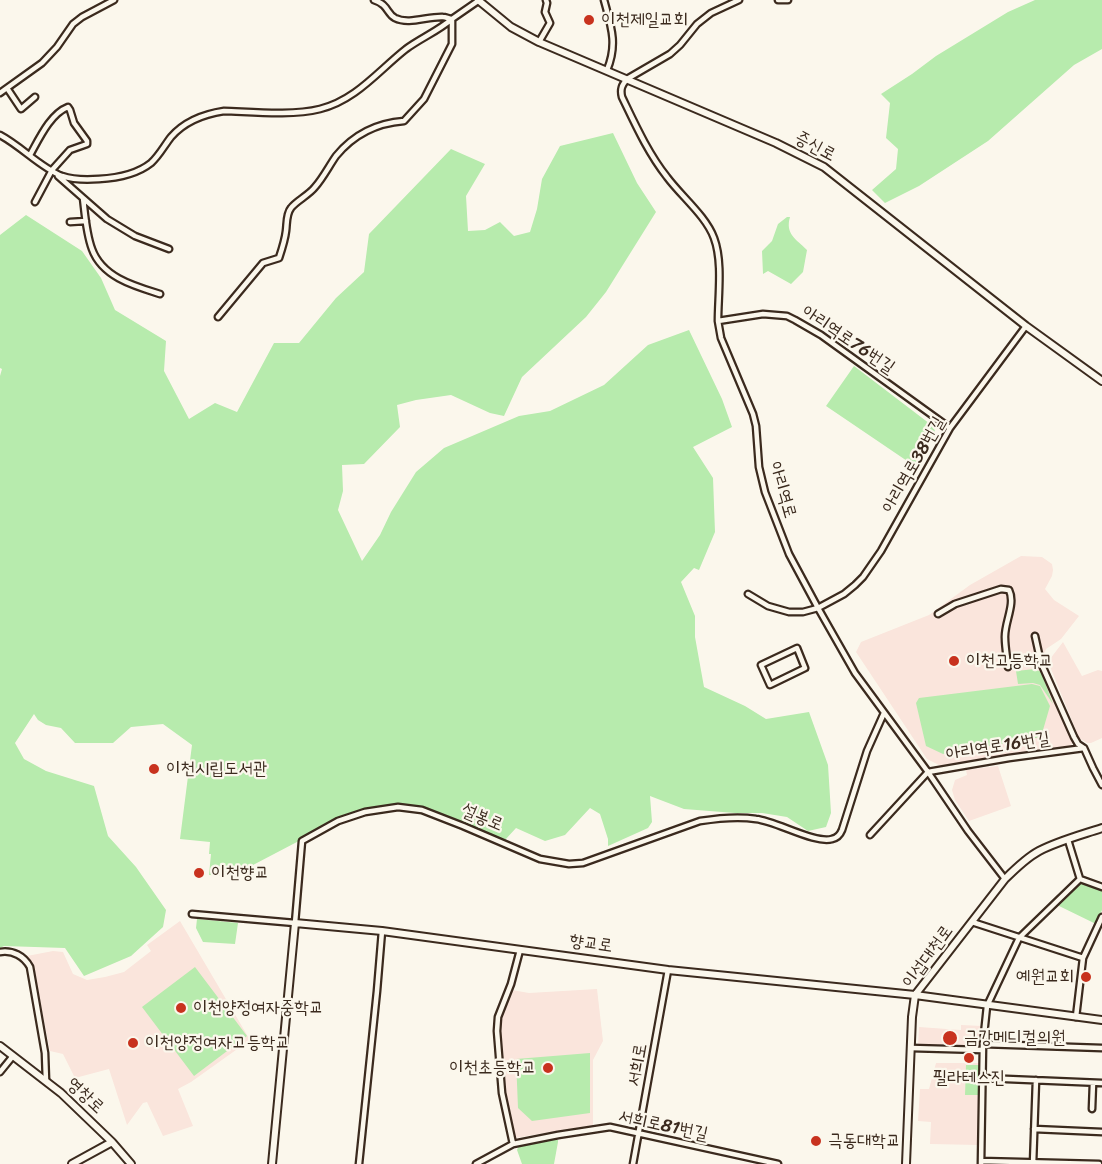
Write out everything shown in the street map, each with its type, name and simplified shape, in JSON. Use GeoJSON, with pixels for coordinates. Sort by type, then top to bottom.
{"type":"FeatureCollection","features":[{"type":"Feature","properties":{"kind":"street"},"geometry":{"type":"LineString","coordinates":[[0,93],[42,63],[82,16],[114,0]]}},
{"type":"Feature","properties":{"kind":"street"},"geometry":{"type":"LineString","coordinates":[[374,0],[385,4],[396,18],[405,20],[443,17],[452,20]]}},
{"type":"Feature","properties":{"kind":"street"},"geometry":{"type":"LineString","coordinates":[[0,135],[61,176],[81,180],[123,176],[136,172],[151,162],[180,129],[212,113],[307,111],[331,106],[356,92],[404,51],[440,29],[478,0]]}},
{"type":"Feature","properties":{"kind":"street","name":"증신로"},"geometry":{"type":"LineString","coordinates":[[478,0],[511,27],[539,42],[776,143],[824,167],[1026,326],[1102,381]]}},
{"type":"Feature","properties":{"kind":"street"},"geometry":{"type":"LineString","coordinates":[[539,42],[550,23],[545,12],[546,0]]}},
{"type":"Feature","properties":{"kind":"street"},"geometry":{"type":"LineString","coordinates":[[604,0],[614,38],[612,60],[608,70]]}},
{"type":"Feature","properties":{"kind":"street"},"geometry":{"type":"LineString","coordinates":[[627,79],[670,54],[697,24],[711,13],[739,0]]}},
{"type":"Feature","properties":{"kind":"street"},"geometry":{"type":"LineString","coordinates":[[778,0],[788,0]]}},
{"type":"Feature","properties":{"kind":"street"},"geometry":{"type":"LineString","coordinates":[[218,317],[263,263],[279,258],[291,207],[316,186],[341,151],[364,132],[377,125],[405,121],[424,99],[452,44],[452,20]]}},
{"type":"Feature","properties":{"kind":"street","name":"아리역로"},"geometry":{"type":"LineString","coordinates":[[627,79],[622,85],[622,97],[648,149],[667,177],[705,221],[715,240],[718,263],[718,321],[721,338],[753,414],[759,467],[765,492],[789,554],[855,673],[1005,879]]}},
{"type":"Feature","properties":{"kind":"street"},"geometry":{"type":"LineString","coordinates":[[7,88],[21,109],[34,97]]}},
{"type":"Feature","properties":{"kind":"street"},"geometry":{"type":"LineString","coordinates":[[30,155],[53,119],[61,110],[68,107],[74,123],[87,144],[70,150],[52,170],[35,202]]}},
{"type":"Feature","properties":{"kind":"street"},"geometry":{"type":"LineString","coordinates":[[52,170],[107,219],[135,236],[169,249]]}},
{"type":"Feature","properties":{"kind":"street"},"geometry":{"type":"LineString","coordinates":[[81,180],[81,196],[92,250],[102,266],[116,277],[160,294]]}},
{"type":"Feature","properties":{"kind":"street"},"geometry":{"type":"LineString","coordinates":[[69,222],[86,220]]}},
{"type":"Feature","properties":{"kind":"street","name":"아리역로76번길"},"geometry":{"type":"LineString","coordinates":[[718,321],[763,314],[786,316],[795,320],[820,335],[950,428]]}},
{"type":"Feature","properties":{"kind":"street","name":"아리역로38번길"},"geometry":{"type":"LineString","coordinates":[[818,608],[844,594],[870,568],[950,428],[1026,326]]}},
{"type":"Feature","properties":{"kind":"street"},"geometry":{"type":"LineString","coordinates":[[938,614],[955,604],[1001,589],[1009,590],[1011,602],[1005,636],[1008,667]]}},
{"type":"Feature","properties":{"kind":"street"},"geometry":{"type":"LineString","coordinates":[[748,594],[768,606],[789,612],[803,612],[818,608]]}},
{"type":"Feature","properties":{"kind":"street"},"geometry":{"type":"LineString","coordinates":[[1035,636],[1042,666],[1074,738],[1084,748],[1102,785]]}},
{"type":"Feature","properties":{"kind":"street"},"geometry":{"type":"LineString","coordinates":[[797,648],[805,668],[770,685],[761,665],[797,648]]}},
{"type":"Feature","properties":{"kind":"street","name":"설봉로"},"geometry":{"type":"LineString","coordinates":[[272,1164],[302,841],[338,822],[365,812],[398,807],[422,810],[540,859],[569,864],[583,863],[700,821],[720,818],[757,819],[782,825],[798,833],[825,840],[831,839],[840,834],[842,830],[867,751],[884,713]]}},
{"type":"Feature","properties":{"kind":"street","name":"아리역로16번길"},"geometry":{"type":"LineString","coordinates":[[870,834],[928,772],[1084,748]]}},
{"type":"Feature","properties":{"kind":"street","name":"이섭대천로"},"geometry":{"type":"LineString","coordinates":[[906,1164],[915,996],[1005,879],[1031,856],[1046,848],[1102,828]]}},
{"type":"Feature","properties":{"kind":"street"},"geometry":{"type":"LineString","coordinates":[[1068,840],[1080,879]]}},
{"type":"Feature","properties":{"kind":"street"},"geometry":{"type":"LineString","coordinates":[[1080,879],[1102,887]]}},
{"type":"Feature","properties":{"kind":"street"},"geometry":{"type":"LineString","coordinates":[[1080,879],[1019,938],[987,1006],[982,1047],[981,1162],[1099,1164]]}},
{"type":"Feature","properties":{"kind":"street","name":"향교로"},"geometry":{"type":"LineString","coordinates":[[192,914],[382,931],[668,970],[915,996],[1102,1020]]}},
{"type":"Feature","properties":{"kind":"street"},"geometry":{"type":"LineString","coordinates":[[1076,1017],[1083,957],[1102,917]]}},
{"type":"Feature","properties":{"kind":"street","name":"이섭대천로"},"geometry":{"type":"LineString","coordinates":[[972,922],[1083,957]]}},
{"type":"Feature","properties":{"kind":"street"},"geometry":{"type":"LineString","coordinates":[[359,1164],[382,931]]}},
{"type":"Feature","properties":{"kind":"street"},"geometry":{"type":"LineString","coordinates":[[513,1143],[502,1097],[498,1017],[520,950]]}},
{"type":"Feature","properties":{"kind":"street"},"geometry":{"type":"LineString","coordinates":[[0,952],[15,953],[26,960],[30,967],[45,1053],[46,1081]]}},
{"type":"Feature","properties":{"kind":"street","name":"서희로"},"geometry":{"type":"LineString","coordinates":[[633,1164],[668,970]]}},
{"type":"Feature","properties":{"kind":"street","name":"영창로"},"geometry":{"type":"LineString","coordinates":[[0,1047],[68,1099],[131,1164]]}},
{"type":"Feature","properties":{"kind":"street"},"geometry":{"type":"LineString","coordinates":[[911,1048],[1102,1048]]}},
{"type":"Feature","properties":{"kind":"street"},"geometry":{"type":"LineString","coordinates":[[0,1072],[13,1056]]}},
{"type":"Feature","properties":{"kind":"street"},"geometry":{"type":"LineString","coordinates":[[983,1078],[1102,1083]]}},
{"type":"Feature","properties":{"kind":"street"},"geometry":{"type":"LineString","coordinates":[[1033,1163],[1036,1080]]}},
{"type":"Feature","properties":{"kind":"street"},"geometry":{"type":"LineString","coordinates":[[1092,1109],[1093,1083]]}},
{"type":"Feature","properties":{"kind":"street","name":"서희로81번길"},"geometry":{"type":"LineString","coordinates":[[476,1164],[513,1143],[610,1127],[778,1164]]}},
{"type":"Feature","properties":{"kind":"street"},"geometry":{"type":"LineString","coordinates":[[1034,1129],[1102,1132]]}},
{"type":"Feature","properties":{"kind":"street"},"geometry":{"type":"LineString","coordinates":[[72,1164],[112,1142]]}},
{"type":"Feature","properties":{"kind":"shaded area","name":"이천고등학교"},"geometry":{"type":"Polygon","coordinates":[[[1021,556],[1042,557],[1052,564],[1052,576],[1045,589],[1054,600],[1079,616],[1061,639],[1045,652],[1046,664],[1077,738],[1069,747],[1055,751],[941,766],[927,759],[856,652],[861,642],[929,615],[970,585],[1021,556]]]}},
{"type":"Feature","properties":{"kind":"shaded area"},"geometry":{"type":"Polygon","coordinates":[[[1063,642],[1082,676],[1098,670],[1102,671],[1102,738],[1091,743],[1079,738],[1049,664],[1050,659],[1063,642]]]}},
{"type":"Feature","properties":{"kind":"shaded area"},"geometry":{"type":"Polygon","coordinates":[[[998,766],[1011,806],[969,821],[955,800],[952,790],[955,780],[967,775],[966,770],[998,766]]]}},
{"type":"Feature","properties":{"kind":"shaded area"},"geometry":{"type":"Polygon","coordinates":[[[180,921],[250,1040],[178,1089],[193,1126],[163,1136],[147,1102],[143,1103],[127,1125],[109,1069],[75,1078],[63,1054],[50,1051],[33,965],[27,956],[53,951],[63,952],[73,974],[87,980],[105,977],[124,972],[151,951],[147,945],[180,921]]]}},
{"type":"Feature","properties":{"kind":"shaded area","name":"이천초등학교"},"geometry":{"type":"Polygon","coordinates":[[[597,989],[603,1041],[593,1060],[593,1125],[515,1138],[503,1077],[500,1019],[512,990],[529,993],[597,989]]]}},
{"type":"Feature","properties":{"kind":"shaded area","name":"금강메디컬의원"},"geometry":{"type":"Polygon","coordinates":[[[961,1025],[982,1026],[981,1049],[918,1047],[919,1027],[961,1030],[961,1025]]]}},
{"type":"Feature","properties":{"kind":"shaded area"},"geometry":{"type":"Polygon","coordinates":[[[936,1063],[980,1063],[979,1145],[930,1144],[931,1122],[918,1121],[920,1089],[929,1089],[936,1063]]]}},
{"type":"Feature","properties":{"kind":"green space"},"geometry":{"type":"Polygon","coordinates":[[[1035,0],[1102,0],[1102,49],[1074,65],[988,141],[919,186],[885,203],[872,190],[896,169],[898,149],[886,138],[890,103],[881,94],[936,56],[1008,12],[1035,0]]]}},
{"type":"Feature","properties":{"kind":"green space"},"geometry":{"type":"Polygon","coordinates":[[[613,133],[637,183],[656,212],[606,292],[586,317],[522,377],[504,416],[490,413],[451,395],[397,405],[400,427],[364,464],[342,465],[343,491],[338,510],[362,561],[380,535],[391,512],[416,472],[444,448],[519,416],[550,411],[604,385],[648,345],[689,330],[722,399],[732,427],[693,447],[713,478],[715,532],[699,570],[694,568],[681,582],[695,616],[695,637],[704,687],[745,706],[766,719],[809,712],[828,765],[831,813],[826,827],[808,831],[787,817],[762,813],[684,809],[650,796],[652,822],[648,828],[608,846],[600,814],[590,808],[565,835],[545,841],[516,828],[505,840],[414,812],[387,808],[337,821],[232,876],[209,875],[210,842],[180,839],[192,745],[163,724],[131,727],[113,743],[75,743],[61,728],[46,725],[34,714],[15,743],[24,759],[46,771],[94,786],[108,836],[136,867],[166,910],[163,927],[131,956],[84,976],[65,948],[4,946],[0,948],[0,376],[2,369],[0,368],[0,235],[26,215],[82,251],[101,278],[115,310],[166,341],[164,371],[189,419],[215,403],[237,412],[274,343],[299,343],[336,298],[364,272],[369,234],[451,149],[485,164],[466,196],[468,231],[485,230],[500,222],[514,236],[530,232],[542,179],[560,146],[613,133]]]}},
{"type":"Feature","properties":{"kind":"green space"},"geometry":{"type":"Polygon","coordinates":[[[790,217],[789,228],[792,236],[807,250],[803,272],[791,284],[768,271],[763,274],[762,251],[772,241],[778,224],[790,217]]]}},
{"type":"Feature","properties":{"kind":"green space"},"geometry":{"type":"Polygon","coordinates":[[[854,366],[934,427],[935,432],[916,467],[826,406],[854,366]]]}},
{"type":"Feature","properties":{"kind":"green space"},"geometry":{"type":"Polygon","coordinates":[[[1035,669],[1041,672],[1053,704],[1040,685],[1018,684],[1016,671],[1035,669]]]}},
{"type":"Feature","properties":{"kind":"green space"},"geometry":{"type":"Polygon","coordinates":[[[1032,684],[1040,686],[1050,706],[1041,737],[943,754],[926,746],[916,703],[919,698],[1032,684]]]}},
{"type":"Feature","properties":{"kind":"green space"},"geometry":{"type":"Polygon","coordinates":[[[1081,881],[1102,889],[1102,910],[1096,924],[1057,905],[1081,881]]]}},
{"type":"Feature","properties":{"kind":"green space"},"geometry":{"type":"Polygon","coordinates":[[[197,919],[238,923],[235,944],[203,942],[196,928],[197,919]]]}},
{"type":"Feature","properties":{"kind":"green space"},"geometry":{"type":"Polygon","coordinates":[[[195,967],[247,1036],[194,1076],[142,1007],[195,967]]]}},
{"type":"Feature","properties":{"kind":"green space"},"geometry":{"type":"Polygon","coordinates":[[[590,1053],[590,1113],[532,1121],[518,1108],[516,1059],[590,1053]]]}},
{"type":"Feature","properties":{"kind":"green space"},"geometry":{"type":"Polygon","coordinates":[[[966,1065],[980,1065],[980,1095],[965,1095],[966,1065]]]}},
{"type":"Feature","properties":{"kind":"green space"},"geometry":{"type":"Polygon","coordinates":[[[553,1138],[558,1140],[554,1164],[522,1164],[517,1150],[519,1145],[553,1138]]]}},
{"type":"Feature","properties":{"kind":"place","name":"이천제일교회"},"geometry":{"type":"Point","coordinates":[589,20]}},
{"type":"Feature","properties":{"kind":"place","name":"이천고등학교"},"geometry":{"type":"Point","coordinates":[954,661]}},
{"type":"Feature","properties":{"kind":"place","name":"이천시립도서관"},"geometry":{"type":"Point","coordinates":[154,769]}},
{"type":"Feature","properties":{"kind":"place","name":"이천향교"},"geometry":{"type":"Point","coordinates":[199,873]}},
{"type":"Feature","properties":{"kind":"place","name":"예원교회"},"geometry":{"type":"Point","coordinates":[1086,977]}},
{"type":"Feature","properties":{"kind":"place","name":"이천양정여자중학교"},"geometry":{"type":"Point","coordinates":[181,1008]}},
{"type":"Feature","properties":{"kind":"place","name":"금강메디컬의원"},"geometry":{"type":"Point","coordinates":[950,1038]}},
{"type":"Feature","properties":{"kind":"place","name":"이천양정여자고등학교"},"geometry":{"type":"Point","coordinates":[133,1043]}},
{"type":"Feature","properties":{"kind":"place","name":"필라테스진"},"geometry":{"type":"Point","coordinates":[969,1058]}},
{"type":"Feature","properties":{"kind":"place","name":"이천초등학교"},"geometry":{"type":"Point","coordinates":[548,1068]}},
{"type":"Feature","properties":{"kind":"place","name":"극동대학교"},"geometry":{"type":"Point","coordinates":[816,1141]}}]}
